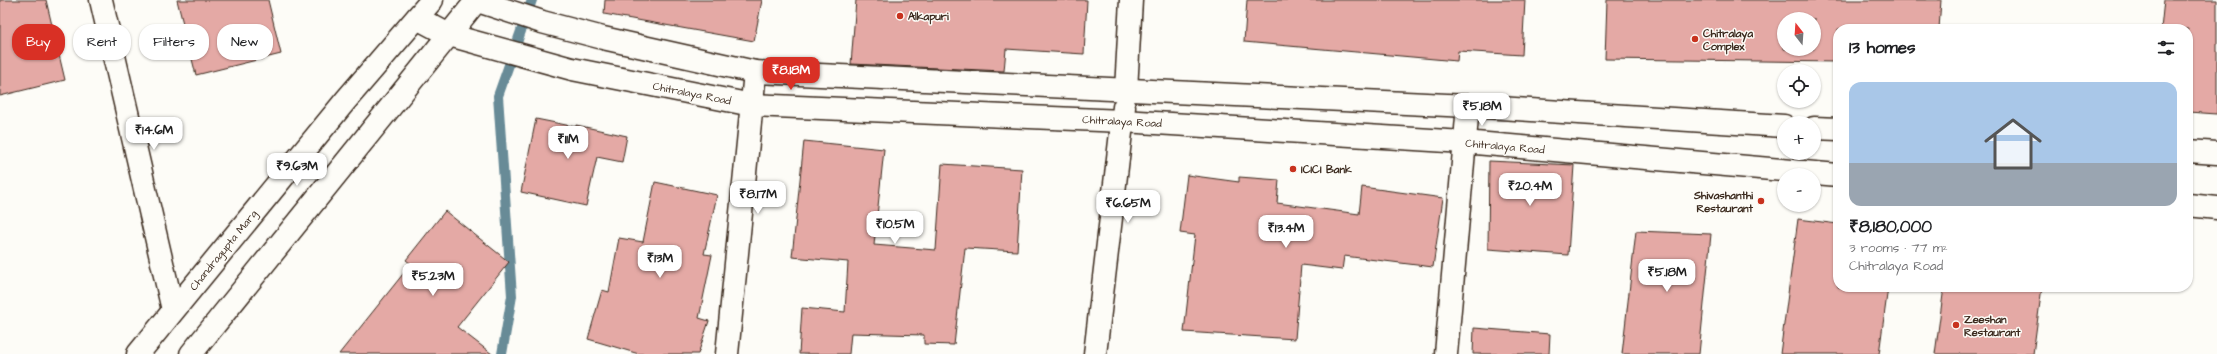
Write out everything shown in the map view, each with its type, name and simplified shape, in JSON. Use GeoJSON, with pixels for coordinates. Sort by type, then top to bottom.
{"type":"FeatureCollection","features":[{"type":"Feature","properties":{"kind":"main road"},"geometry":{"type":"LineString","coordinates":[[101,0],[173,310]]}},
{"type":"Feature","properties":{"kind":"main road","name":"Chandragupta Marg"},"geometry":{"type":"LineString","coordinates":[[138,354],[341,106],[432,0]]}},
{"type":"Feature","properties":{"kind":"main road"},"geometry":{"type":"LineString","coordinates":[[191,354],[476,0],[603,38],[756,72],[1468,106],[1777,126]]}},
{"type":"Feature","properties":{"kind":"main road"},"geometry":{"type":"LineString","coordinates":[[1095,354],[1123,121],[1131,0]]}},
{"type":"Feature","properties":{"kind":"main road","name":"Chitralaya Road"},"geometry":{"type":"LineString","coordinates":[[417,18],[449,34],[572,69],[752,105],[1123,121],[1464,142],[1833,175]]}},
{"type":"Feature","properties":{"kind":"main road"},"geometry":{"type":"LineString","coordinates":[[727,354],[756,72]]}},
{"type":"Feature","properties":{"kind":"main road"},"geometry":{"type":"LineString","coordinates":[[1446,354],[1468,106]]}},
{"type":"Feature","properties":{"kind":"main road"},"geometry":{"type":"LineString","coordinates":[[1821,128],[1833,129]]}},
{"type":"Feature","properties":{"kind":"main road"},"geometry":{"type":"LineString","coordinates":[[2193,151],[2217,153]]}},
{"type":"Feature","properties":{"kind":"main road"},"geometry":{"type":"LineString","coordinates":[[2193,206],[2217,208]]}},
{"type":"Feature","properties":{"kind":"building"},"geometry":{"type":"Polygon","coordinates":[[[0,0],[46,0],[52,24],[12,24],[12,60],[60,60],[65,80],[0,96],[0,0]]]}},
{"type":"Feature","properties":{"kind":"building"},"geometry":{"type":"Polygon","coordinates":[[[177,0],[268,0],[281,54],[273,56],[273,24],[217,24],[217,60],[257,60],[196,75],[192,60],[209,60],[209,24],[183,24],[177,0]]]}},
{"type":"Feature","properties":{"kind":"building"},"geometry":{"type":"Polygon","coordinates":[[[605,0],[762,0],[754,41],[604,14],[605,0]]]}},
{"type":"Feature","properties":{"kind":"building"},"geometry":{"type":"Polygon","coordinates":[[[856,0],[1087,0],[1084,54],[1006,49],[1004,71],[851,64],[856,0]]]}},
{"type":"Feature","properties":{"kind":"building"},"geometry":{"type":"Polygon","coordinates":[[[1247,0],[1525,0],[1522,55],[1458,51],[1457,61],[1244,42],[1247,0]]]}},
{"type":"Feature","properties":{"kind":"building","name":"Chitralaya Complex"},"geometry":{"type":"Polygon","coordinates":[[[1607,0],[1941,0],[1939,24],[1833,24],[1833,62],[1605,59],[1607,0]]]}},
{"type":"Feature","properties":{"kind":"building"},"geometry":{"type":"Polygon","coordinates":[[[2164,0],[2217,0],[2217,114],[2193,112],[2193,24],[2162,24],[2164,0]]]}},
{"type":"Feature","properties":{"kind":"building"},"geometry":{"type":"Polygon","coordinates":[[[536,119],[576,127],[576,125],[627,136],[622,162],[597,157],[586,206],[521,192],[536,119]]]}},
{"type":"Feature","properties":{"kind":"building"},"geometry":{"type":"Polygon","coordinates":[[[804,141],[884,149],[874,245],[936,250],[942,164],[1022,169],[1017,251],[965,248],[954,345],[924,344],[924,335],[851,333],[849,354],[799,354],[802,308],[845,312],[848,262],[792,257],[804,141]]]}},
{"type":"Feature","properties":{"kind":"building"},"geometry":{"type":"Polygon","coordinates":[[[1489,161],[1574,165],[1568,255],[1488,249],[1489,161]]]}},
{"type":"Feature","properties":{"kind":"building"},"geometry":{"type":"Polygon","coordinates":[[[1187,175],[1239,182],[1239,177],[1279,180],[1277,203],[1359,214],[1362,187],[1443,198],[1433,267],[1344,256],[1342,270],[1301,265],[1295,339],[1184,332],[1195,235],[1180,233],[1187,175]]]}},
{"type":"Feature","properties":{"kind":"building"},"geometry":{"type":"Polygon","coordinates":[[[655,182],[717,195],[704,254],[712,255],[699,318],[709,321],[698,354],[639,354],[588,339],[602,290],[609,292],[619,238],[643,242],[655,182]]]}},
{"type":"Feature","properties":{"kind":"building"},"geometry":{"type":"Polygon","coordinates":[[[445,211],[509,262],[457,327],[492,354],[339,354],[411,264],[406,260],[445,211]]]}},
{"type":"Feature","properties":{"kind":"building"},"geometry":{"type":"Polygon","coordinates":[[[1798,219],[1833,223],[1833,292],[1887,292],[1879,354],[1780,354],[1798,219]]]}},
{"type":"Feature","properties":{"kind":"building"},"geometry":{"type":"Polygon","coordinates":[[[1636,231],[1711,234],[1699,354],[1622,354],[1636,231]]]}},
{"type":"Feature","properties":{"kind":"building"},"geometry":{"type":"Polygon","coordinates":[[[1943,292],[2041,292],[2033,354],[1935,354],[1943,292]]]}},
{"type":"Feature","properties":{"kind":"building"},"geometry":{"type":"Polygon","coordinates":[[[1474,328],[1550,334],[1549,354],[1473,354],[1474,328]]]}},
{"type":"Feature","properties":{"kind":"waterway"},"geometry":{"type":"LineString","coordinates":[[502,354],[512,296],[498,96],[532,0]]}},
{"type":"Feature","properties":{"kind":"place","name":"Alkapuri"},"geometry":{"type":"Point","coordinates":[900,16]}},
{"type":"Feature","properties":{"kind":"place","name":"Chitralaya Complex"},"geometry":{"type":"Point","coordinates":[1695,39]}},
{"type":"Feature","properties":{"kind":"place","name":"ICICI Bank"},"geometry":{"type":"Point","coordinates":[1293,169]}},
{"type":"Feature","properties":{"kind":"place","name":"Shivashanthi Restaurant"},"geometry":{"type":"Point","coordinates":[1761,201]}},
{"type":"Feature","properties":{"kind":"place","name":"Zeeshan Restaurant"},"geometry":{"type":"Point","coordinates":[1956,325]}}]}
